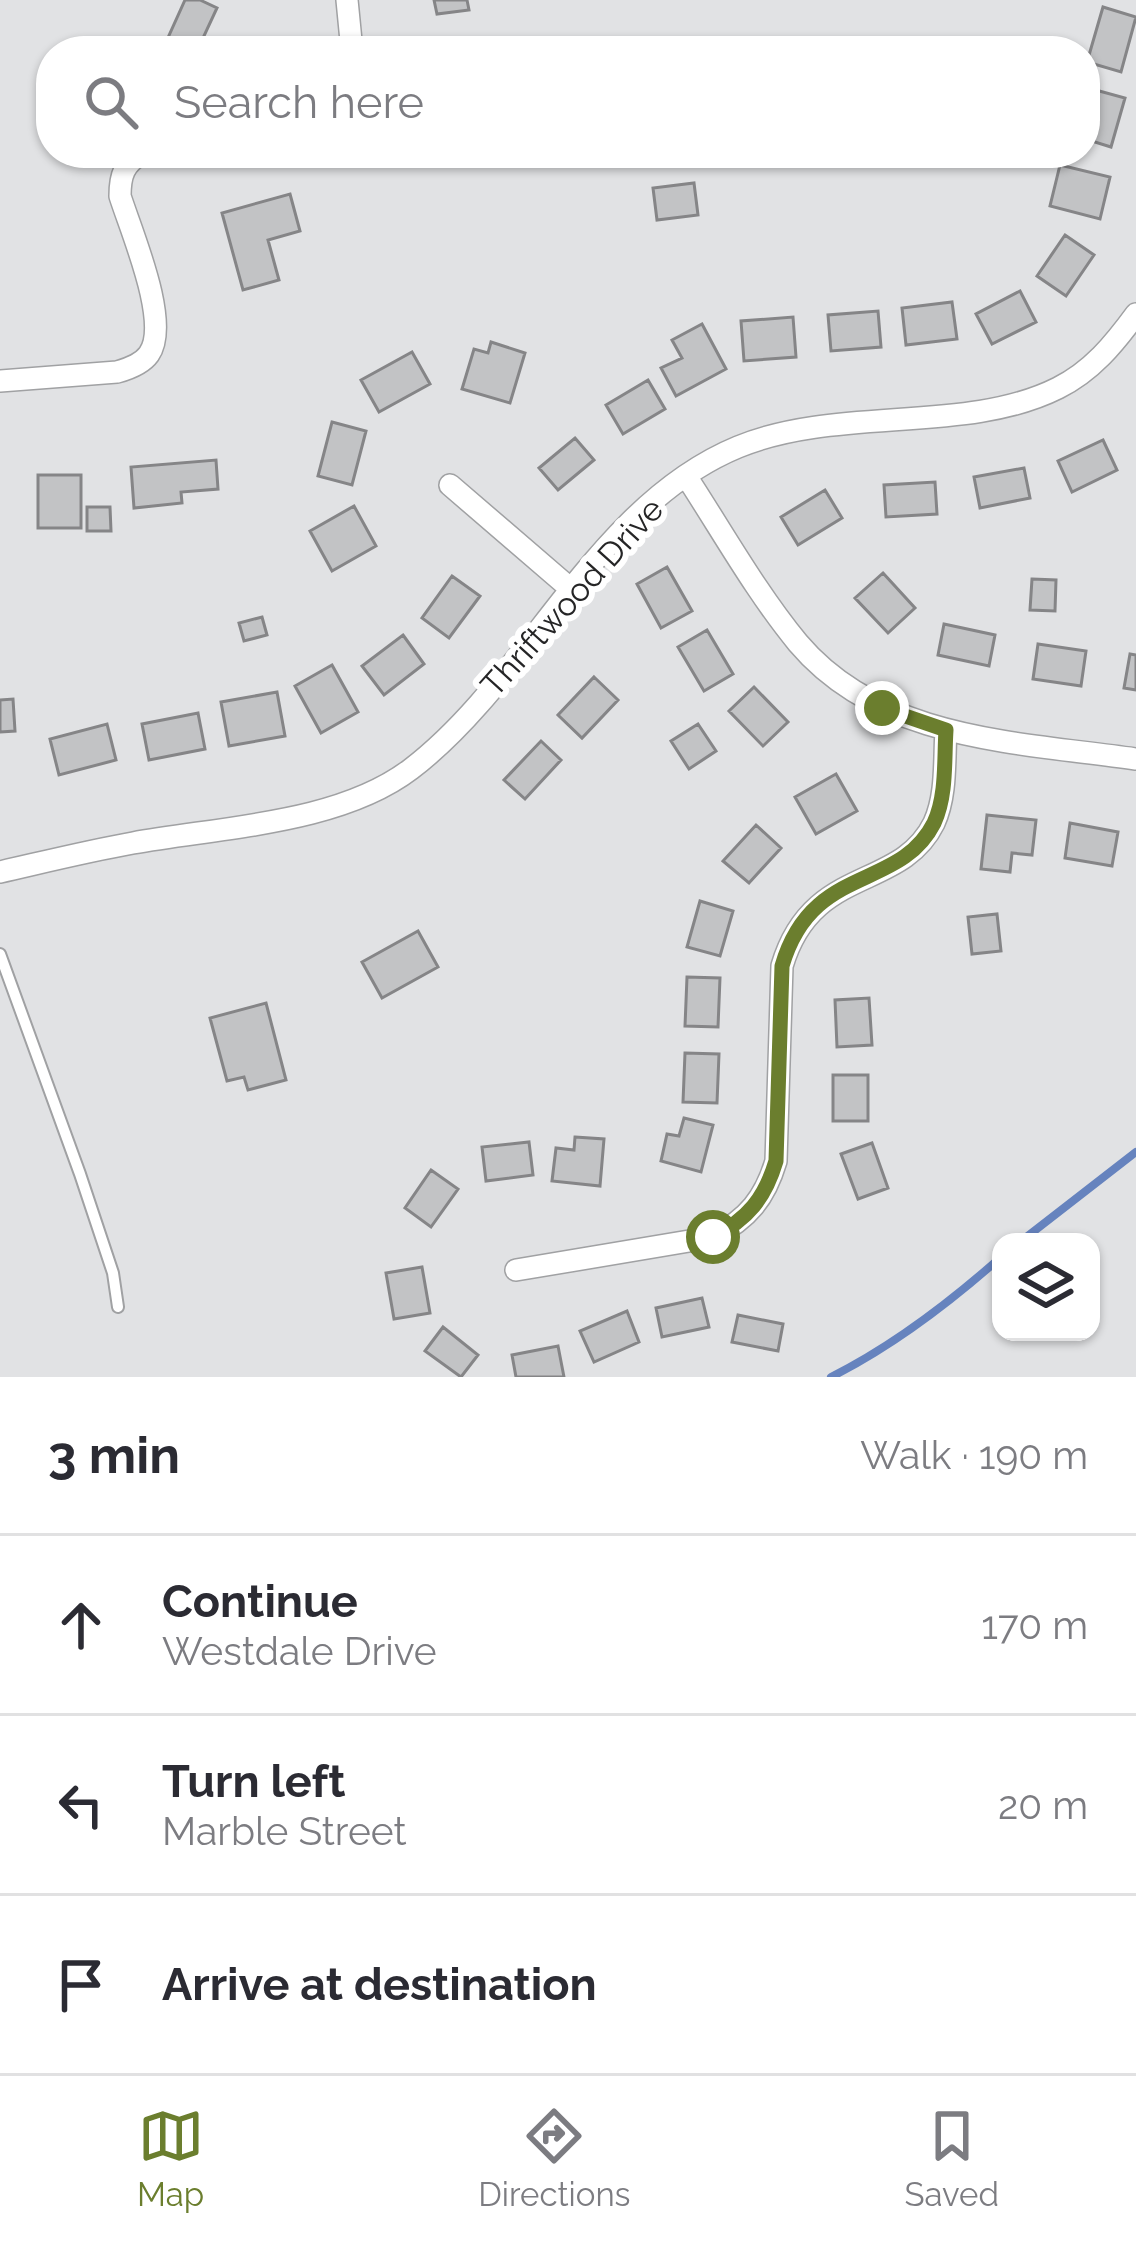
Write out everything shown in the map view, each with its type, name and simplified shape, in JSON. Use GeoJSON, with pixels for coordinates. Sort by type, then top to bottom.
{"type":"FeatureCollection","features":[{"type":"Feature","properties":{"kind":"street"},"geometry":{"type":"LineString","coordinates":[[347,0],[351,36]]}},
{"type":"Feature","properties":{"kind":"street"},"geometry":{"type":"LineString","coordinates":[[0,381],[117,373],[149,356],[158,322],[120,196],[125,168]]}},
{"type":"Feature","properties":{"kind":"street","name":"Thriftwood Drive"},"geometry":{"type":"LineString","coordinates":[[0,872],[295,815],[379,789],[412,768],[461,722],[637,517],[686,476],[721,455],[774,435],[814,426],[982,409],[1058,388],[1112,348],[1136,314]]}},
{"type":"Feature","properties":{"kind":"street"},"geometry":{"type":"LineString","coordinates":[[686,476],[786,627],[827,673],[882,708],[946,730],[1136,759]]}},
{"type":"Feature","properties":{"kind":"street"},"geometry":{"type":"LineString","coordinates":[[449,485],[572,590]]}},
{"type":"Feature","properties":{"kind":"street"},"geometry":{"type":"LineString","coordinates":[[516,1270],[713,1237],[755,1208],[769,1186],[776,1161],[782,966],[790,940],[803,917],[823,899],[920,844],[942,801],[946,730]]}},
{"type":"Feature","properties":{"kind":"lane"},"geometry":{"type":"LineString","coordinates":[[0,954],[80,1174],[118,1307]]}},
{"type":"Feature","properties":{"kind":"building"},"geometry":{"type":"Polygon","coordinates":[[[185,0],[200,0],[217,8],[204,36],[169,36],[185,0]]]}},
{"type":"Feature","properties":{"kind":"building"},"geometry":{"type":"Polygon","coordinates":[[[434,0],[467,0],[469,10],[437,14],[434,0]]]}},
{"type":"Feature","properties":{"kind":"building"},"geometry":{"type":"Polygon","coordinates":[[[1103,7],[1136,17],[1121,72],[1100,66],[1100,36],[1095,36],[1103,7]]]}},
{"type":"Feature","properties":{"kind":"building"},"geometry":{"type":"Polygon","coordinates":[[[1100,91],[1125,98],[1111,147],[1100,144],[1100,91]]]}},
{"type":"Feature","properties":{"kind":"building"},"geometry":{"type":"Polygon","coordinates":[[[1059,168],[1110,177],[1100,219],[1050,206],[1059,168]]]}},
{"type":"Feature","properties":{"kind":"building"},"geometry":{"type":"Polygon","coordinates":[[[694,183],[698,215],[657,220],[653,188],[694,183]]]}},
{"type":"Feature","properties":{"kind":"building"},"geometry":{"type":"Polygon","coordinates":[[[290,194],[300,231],[268,240],[279,280],[243,290],[222,213],[290,194]]]}},
{"type":"Feature","properties":{"kind":"building"},"geometry":{"type":"Polygon","coordinates":[[[1065,235],[1094,255],[1066,296],[1037,276],[1065,235]]]}},
{"type":"Feature","properties":{"kind":"building"},"geometry":{"type":"Polygon","coordinates":[[[1020,291],[1036,322],[992,344],[976,314],[1020,291]]]}},
{"type":"Feature","properties":{"kind":"building"},"geometry":{"type":"Polygon","coordinates":[[[952,302],[957,339],[906,345],[902,308],[952,302]]]}},
{"type":"Feature","properties":{"kind":"building"},"geometry":{"type":"Polygon","coordinates":[[[878,311],[881,347],[831,351],[828,315],[878,311]]]}},
{"type":"Feature","properties":{"kind":"building"},"geometry":{"type":"Polygon","coordinates":[[[793,317],[796,357],[744,361],[741,321],[793,317]]]}},
{"type":"Feature","properties":{"kind":"building"},"geometry":{"type":"Polygon","coordinates":[[[702,324],[726,369],[676,396],[661,368],[682,358],[672,340],[702,324]]]}},
{"type":"Feature","properties":{"kind":"building"},"geometry":{"type":"Polygon","coordinates":[[[491,342],[525,353],[510,403],[462,389],[474,349],[488,353],[491,342]]]}},
{"type":"Feature","properties":{"kind":"building"},"geometry":{"type":"Polygon","coordinates":[[[412,352],[430,384],[379,412],[361,380],[412,352]]]}},
{"type":"Feature","properties":{"kind":"building"},"geometry":{"type":"Polygon","coordinates":[[[648,380],[665,409],[623,434],[606,405],[648,380]]]}},
{"type":"Feature","properties":{"kind":"building"},"geometry":{"type":"Polygon","coordinates":[[[332,422],[366,431],[352,485],[318,476],[332,422]]]}},
{"type":"Feature","properties":{"kind":"building"},"geometry":{"type":"Polygon","coordinates":[[[575,438],[594,460],[558,490],[539,468],[575,438]]]}},
{"type":"Feature","properties":{"kind":"building"},"geometry":{"type":"Polygon","coordinates":[[[1103,440],[1117,470],[1072,492],[1058,461],[1103,440]]]}},
{"type":"Feature","properties":{"kind":"building"},"geometry":{"type":"Polygon","coordinates":[[[216,460],[218,489],[181,492],[182,503],[134,508],[131,467],[216,460]]]}},
{"type":"Feature","properties":{"kind":"building"},"geometry":{"type":"Polygon","coordinates":[[[1024,468],[1030,498],[980,508],[974,477],[1024,468]]]}},
{"type":"Feature","properties":{"kind":"building"},"geometry":{"type":"Polygon","coordinates":[[[38,475],[81,475],[81,528],[38,528],[38,475]]]}},
{"type":"Feature","properties":{"kind":"building"},"geometry":{"type":"Polygon","coordinates":[[[935,482],[937,514],[886,517],[884,485],[935,482]]]}},
{"type":"Feature","properties":{"kind":"building"},"geometry":{"type":"Polygon","coordinates":[[[825,490],[842,518],[798,545],[781,517],[825,490]]]}},
{"type":"Feature","properties":{"kind":"building"},"geometry":{"type":"Polygon","coordinates":[[[354,506],[376,546],[332,571],[310,531],[354,506]]]}},
{"type":"Feature","properties":{"kind":"building"},"geometry":{"type":"Polygon","coordinates":[[[87,507],[110,507],[111,531],[87,531],[87,507]]]}},
{"type":"Feature","properties":{"kind":"building"},"geometry":{"type":"Polygon","coordinates":[[[667,567],[692,611],[661,628],[637,584],[667,567]]]}},
{"type":"Feature","properties":{"kind":"building"},"geometry":{"type":"Polygon","coordinates":[[[883,573],[915,608],[888,633],[855,598],[883,573]]]}},
{"type":"Feature","properties":{"kind":"building"},"geometry":{"type":"Polygon","coordinates":[[[452,576],[480,596],[449,638],[422,618],[452,576]]]}},
{"type":"Feature","properties":{"kind":"building"},"geometry":{"type":"Polygon","coordinates":[[[1032,579],[1056,580],[1055,611],[1030,610],[1032,579]]]}},
{"type":"Feature","properties":{"kind":"building"},"geometry":{"type":"Polygon","coordinates":[[[262,617],[267,635],[244,641],[239,623],[262,617]]]}},
{"type":"Feature","properties":{"kind":"building"},"geometry":{"type":"Polygon","coordinates":[[[944,624],[995,635],[989,666],[938,655],[944,624]]]}},
{"type":"Feature","properties":{"kind":"building"},"geometry":{"type":"Polygon","coordinates":[[[707,630],[733,674],[704,691],[678,647],[707,630]]]}},
{"type":"Feature","properties":{"kind":"building"},"geometry":{"type":"Polygon","coordinates":[[[403,635],[424,664],[384,695],[362,666],[403,635]]]}},
{"type":"Feature","properties":{"kind":"building"},"geometry":{"type":"Polygon","coordinates":[[[1038,644],[1086,651],[1081,686],[1033,679],[1038,644]]]}},
{"type":"Feature","properties":{"kind":"building"},"geometry":{"type":"Polygon","coordinates":[[[1130,654],[1136,655],[1136,690],[1124,688],[1130,654]]]}},
{"type":"Feature","properties":{"kind":"building"},"geometry":{"type":"Polygon","coordinates":[[[332,665],[358,712],[321,733],[295,686],[332,665]]]}},
{"type":"Feature","properties":{"kind":"building"},"geometry":{"type":"Polygon","coordinates":[[[594,677],[618,700],[582,738],[558,715],[594,677]]]}},
{"type":"Feature","properties":{"kind":"building"},"geometry":{"type":"Polygon","coordinates":[[[754,687],[788,722],[763,746],[729,711],[754,687]]]}},
{"type":"Feature","properties":{"kind":"building"},"geometry":{"type":"Polygon","coordinates":[[[277,692],[285,736],[229,746],[221,702],[277,692]]]}},
{"type":"Feature","properties":{"kind":"building"},"geometry":{"type":"Polygon","coordinates":[[[13,699],[15,731],[0,732],[0,700],[13,699]]]}},
{"type":"Feature","properties":{"kind":"building"},"geometry":{"type":"Polygon","coordinates":[[[198,713],[205,749],[149,760],[142,724],[198,713]]]}},
{"type":"Feature","properties":{"kind":"building"},"geometry":{"type":"Polygon","coordinates":[[[107,724],[116,760],[59,775],[50,739],[107,724]]]}},
{"type":"Feature","properties":{"kind":"building"},"geometry":{"type":"Polygon","coordinates":[[[698,724],[716,751],[689,769],[671,741],[698,724]]]}},
{"type":"Feature","properties":{"kind":"building"},"geometry":{"type":"Polygon","coordinates":[[[541,741],[561,760],[525,799],[504,780],[541,741]]]}},
{"type":"Feature","properties":{"kind":"building"},"geometry":{"type":"Polygon","coordinates":[[[836,774],[857,811],[816,834],[795,797],[836,774]]]}},
{"type":"Feature","properties":{"kind":"building"},"geometry":{"type":"Polygon","coordinates":[[[987,815],[1036,820],[1032,855],[1012,853],[1010,872],[981,869],[987,815]]]}},
{"type":"Feature","properties":{"kind":"building"},"geometry":{"type":"Polygon","coordinates":[[[1070,823],[1118,832],[1112,866],[1065,858],[1070,823]]]}},
{"type":"Feature","properties":{"kind":"building"},"geometry":{"type":"Polygon","coordinates":[[[756,825],[781,848],[749,883],[723,861],[756,825]]]}},
{"type":"Feature","properties":{"kind":"building"},"geometry":{"type":"Polygon","coordinates":[[[700,901],[733,911],[720,956],[687,947],[700,901]]]}},
{"type":"Feature","properties":{"kind":"building"},"geometry":{"type":"Polygon","coordinates":[[[997,914],[1001,951],[972,954],[968,917],[997,914]]]}},
{"type":"Feature","properties":{"kind":"building"},"geometry":{"type":"Polygon","coordinates":[[[418,931],[438,967],[382,998],[362,962],[418,931]]]}},
{"type":"Feature","properties":{"kind":"building"},"geometry":{"type":"Polygon","coordinates":[[[687,977],[720,978],[718,1027],[685,1026],[687,977]]]}},
{"type":"Feature","properties":{"kind":"building"},"geometry":{"type":"Polygon","coordinates":[[[869,998],[872,1045],[837,1047],[835,1000],[869,998]]]}},
{"type":"Feature","properties":{"kind":"building"},"geometry":{"type":"Polygon","coordinates":[[[266,1003],[286,1080],[248,1090],[244,1077],[227,1081],[210,1018],[266,1003]]]}},
{"type":"Feature","properties":{"kind":"building"},"geometry":{"type":"Polygon","coordinates":[[[685,1053],[719,1054],[717,1103],[683,1102],[685,1053]]]}},
{"type":"Feature","properties":{"kind":"building"},"geometry":{"type":"Polygon","coordinates":[[[833,1075],[868,1075],[868,1121],[833,1121],[833,1075]]]}},
{"type":"Feature","properties":{"kind":"building"},"geometry":{"type":"Polygon","coordinates":[[[684,1118],[713,1125],[701,1172],[661,1161],[667,1134],[679,1136],[684,1118]]]}},
{"type":"Feature","properties":{"kind":"building"},"geometry":{"type":"Polygon","coordinates":[[[575,1137],[604,1139],[600,1186],[552,1181],[556,1148],[574,1150],[575,1137]]]}},
{"type":"Feature","properties":{"kind":"building"},"geometry":{"type":"Polygon","coordinates":[[[529,1142],[533,1175],[486,1181],[482,1147],[529,1142]]]}},
{"type":"Feature","properties":{"kind":"building"},"geometry":{"type":"Polygon","coordinates":[[[872,1143],[888,1188],[858,1199],[841,1154],[872,1143]]]}},
{"type":"Feature","properties":{"kind":"building"},"geometry":{"type":"Polygon","coordinates":[[[431,1170],[458,1189],[431,1227],[405,1208],[431,1170]]]}},
{"type":"Feature","properties":{"kind":"building"},"geometry":{"type":"Polygon","coordinates":[[[422,1267],[430,1313],[394,1319],[386,1273],[422,1267]]]}},
{"type":"Feature","properties":{"kind":"building"},"geometry":{"type":"Polygon","coordinates":[[[702,1298],[709,1327],[662,1337],[656,1308],[702,1298]]]}},
{"type":"Feature","properties":{"kind":"building"},"geometry":{"type":"Polygon","coordinates":[[[627,1311],[639,1342],[594,1362],[580,1331],[627,1311]]]}},
{"type":"Feature","properties":{"kind":"building"},"geometry":{"type":"Polygon","coordinates":[[[738,1315],[783,1324],[778,1351],[732,1342],[738,1315]]]}},
{"type":"Feature","properties":{"kind":"building"},"geometry":{"type":"Polygon","coordinates":[[[443,1327],[478,1355],[461,1377],[425,1351],[443,1327]]]}},
{"type":"Feature","properties":{"kind":"building"},"geometry":{"type":"Polygon","coordinates":[[[558,1346],[564,1377],[516,1377],[512,1355],[558,1346]]]}},
{"type":"Feature","properties":{"kind":"waterway"},"geometry":{"type":"LineString","coordinates":[[1032,1233],[1136,1152]]}},
{"type":"Feature","properties":{"kind":"waterway"},"geometry":{"type":"LineString","coordinates":[[831,1377],[919,1323],[992,1265]]}},
{"type":"Feature","properties":{"kind":"route"},"geometry":{"type":"LineString","coordinates":[[713,1237],[755,1208],[769,1186],[776,1161],[782,966],[790,940],[803,917],[823,899],[920,844],[942,801],[946,730],[882,708]]}}]}
